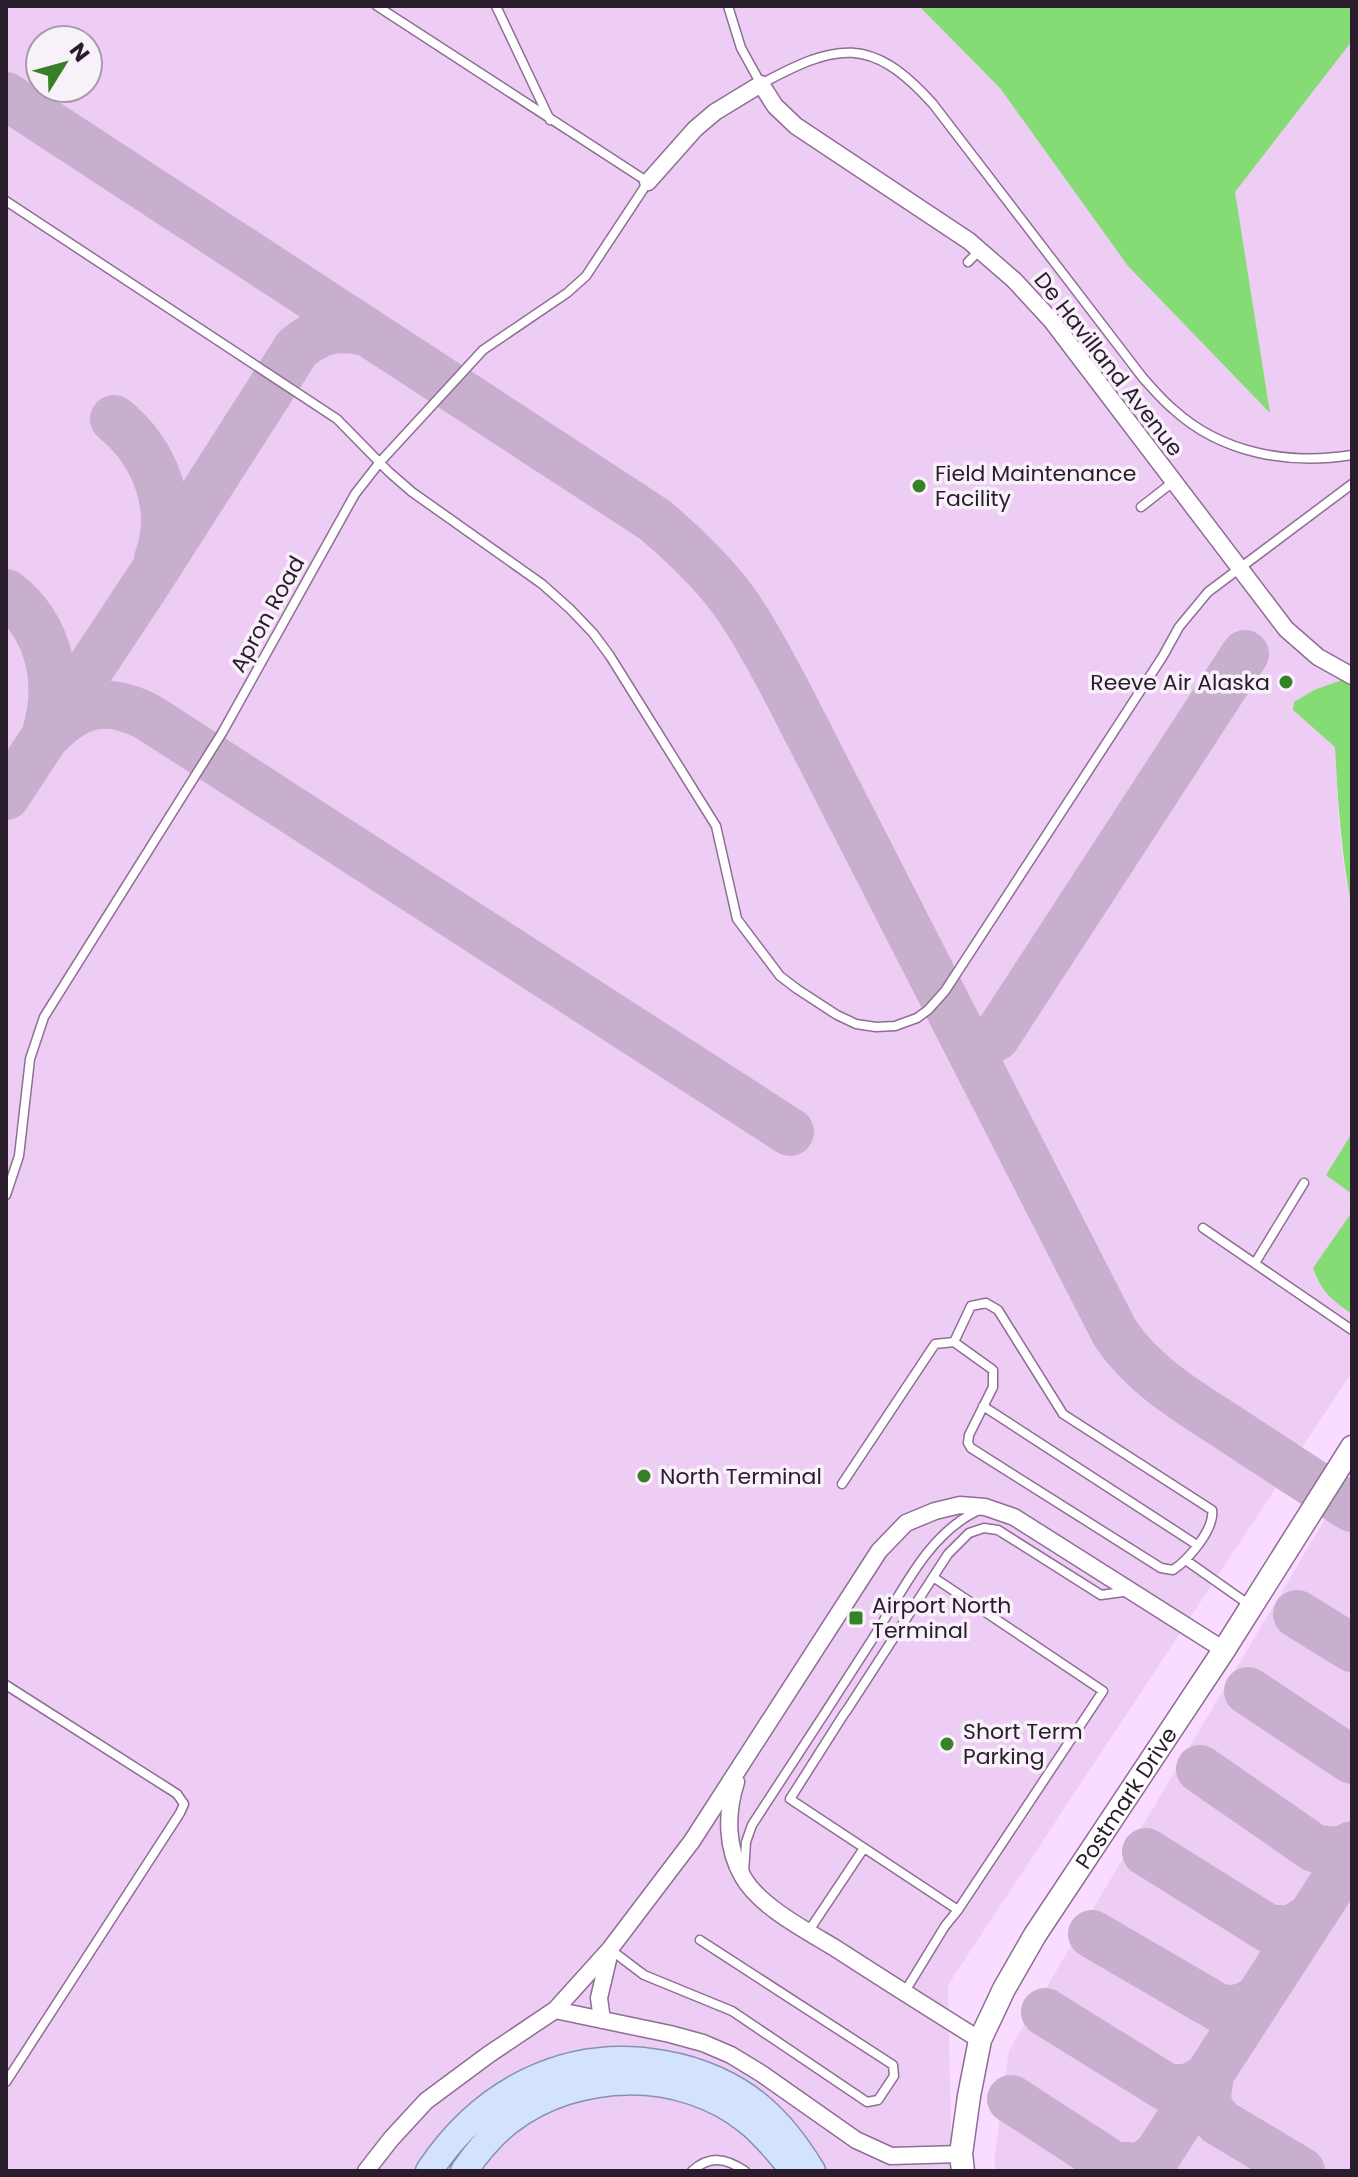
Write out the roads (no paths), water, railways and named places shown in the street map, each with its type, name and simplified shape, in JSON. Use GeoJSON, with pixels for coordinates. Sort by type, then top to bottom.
{"type":"FeatureCollection","features":[{"type":"Feature","properties":{"kind":"main road"},"geometry":{"type":"LineString","coordinates":[[429,2171],[460,2130],[516,2088],[566,2066],[595,2060],[625,2059],[681,2067],[709,2076],[734,2090],[760,2107],[784,2131],[812,2171]]}},
{"type":"Feature","properties":{"kind":"main road"},"geometry":{"type":"LineString","coordinates":[[464,2171],[492,2136],[517,2115],[538,2103],[587,2086],[639,2080],[698,2092],[725,2106],[748,2121],[794,2171]]}},
{"type":"Feature","properties":{"kind":"street"},"geometry":{"type":"LineString","coordinates":[[648,182],[705,119],[761,84]]}},
{"type":"Feature","properties":{"kind":"street","name":"De Havilland Avenue"},"geometry":{"type":"LineString","coordinates":[[761,84],[775,106],[796,126],[916,204],[980,250],[1014,280],[1051,320],[1298,642],[1327,664],[1352,676]]}},
{"type":"Feature","properties":{"kind":"street","name":"Postmark Drive"},"geometry":{"type":"LineString","coordinates":[[962,2163],[969,2096],[980,2040],[1004,1989],[1035,1935],[1224,1650],[1352,1447]]}},
{"type":"Feature","properties":{"kind":"street"},"geometry":{"type":"LineString","coordinates":[[366,2171],[426,2101],[555,2010],[610,1949],[692,1841],[879,1551],[906,1523],[960,1505],[985,1507],[1014,1517],[1224,1650]]}},
{"type":"Feature","properties":{"kind":"street"},"geometry":{"type":"LineString","coordinates":[[742,1761],[730,1799],[729,1824],[732,1847],[743,1878],[764,1901],[808,1932],[980,2040]]}},
{"type":"Feature","properties":{"kind":"street"},"geometry":{"type":"LineString","coordinates":[[602,2020],[599,1998],[610,1949]]}},
{"type":"Feature","properties":{"kind":"street"},"geometry":{"type":"LineString","coordinates":[[555,2010],[670,2034],[731,2055],[891,2164],[962,2163]]}},
{"type":"Feature","properties":{"kind":"lane"},"geometry":{"type":"LineString","coordinates":[[377,6],[648,182]]}},
{"type":"Feature","properties":{"kind":"lane"},"geometry":{"type":"LineString","coordinates":[[496,6],[551,120]]}},
{"type":"Feature","properties":{"kind":"lane"},"geometry":{"type":"LineString","coordinates":[[728,6],[741,48],[761,84],[802,62],[839,52],[867,55],[896,68],[914,84],[933,104],[1116,346],[1173,410],[1201,430],[1227,443],[1275,457],[1303,460],[1352,455]]}},
{"type":"Feature","properties":{"kind":"lane","name":"Apron Road"},"geometry":{"type":"LineString","coordinates":[[6,1195],[18,1163],[28,1066],[44,1017],[222,733],[349,503],[380,462],[483,350],[567,293],[586,276],[648,182]]}},
{"type":"Feature","properties":{"kind":"lane"},"geometry":{"type":"LineString","coordinates":[[6,201],[330,414],[412,492],[542,584],[570,609],[593,633],[619,670],[716,826],[737,919],[780,976],[837,1015],[856,1024],[895,1026],[917,1018],[941,996],[1179,627],[1201,599],[1352,484]]}},
{"type":"Feature","properties":{"kind":"lane"},"geometry":{"type":"LineString","coordinates":[[968,262],[980,250]]}},
{"type":"Feature","properties":{"kind":"lane"},"geometry":{"type":"LineString","coordinates":[[1141,507],[1173,482]]}},
{"type":"Feature","properties":{"kind":"lane"},"geometry":{"type":"LineString","coordinates":[[1255,1263],[1304,1183]]}},
{"type":"Feature","properties":{"kind":"lane"},"geometry":{"type":"LineString","coordinates":[[1203,1228],[1352,1330]]}},
{"type":"Feature","properties":{"kind":"lane"},"geometry":{"type":"LineString","coordinates":[[842,1484],[935,1344],[954,1342],[993,1370],[993,1387],[969,1435],[971,1448],[1161,1568],[1173,1570],[1187,1561],[1212,1522],[1212,1510],[1063,1414],[998,1310],[986,1303],[971,1306],[954,1342]]}},
{"type":"Feature","properties":{"kind":"lane"},"geometry":{"type":"LineString","coordinates":[[983,1406],[1197,1545]]}},
{"type":"Feature","properties":{"kind":"lane"},"geometry":{"type":"LineString","coordinates":[[743,1878],[746,1842],[752,1825],[921,1562],[937,1540],[963,1518],[985,1507]]}},
{"type":"Feature","properties":{"kind":"lane"},"geometry":{"type":"LineString","coordinates":[[958,1910],[790,1799],[948,1554],[969,1533],[984,1528],[998,1530],[1101,1595],[1131,1591]]}},
{"type":"Feature","properties":{"kind":"lane"},"geometry":{"type":"LineString","coordinates":[[1187,1561],[1252,1606]]}},
{"type":"Feature","properties":{"kind":"lane"},"geometry":{"type":"LineString","coordinates":[[904,1993],[945,1926],[1103,1691],[933,1577]]}},
{"type":"Feature","properties":{"kind":"lane"},"geometry":{"type":"LineString","coordinates":[[6,1685],[177,1794],[184,1804],[6,2082]]}},
{"type":"Feature","properties":{"kind":"lane"},"geometry":{"type":"LineString","coordinates":[[808,1932],[864,1848]]}},
{"type":"Feature","properties":{"kind":"lane"},"geometry":{"type":"LineString","coordinates":[[610,1949],[644,1975],[732,2011],[867,2102],[878,2100],[894,2076],[893,2065],[700,1940]]}},
{"type":"Feature","properties":{"kind":"lane"},"geometry":{"type":"LineString","coordinates":[[692,2171],[699,2164],[714,2159],[726,2160],[745,2171]]}},
{"type":"Feature","properties":{"kind":"place","name":"Field Maintenance Facility"},"geometry":{"type":"Point","coordinates":[919,486]}},
{"type":"Feature","properties":{"kind":"place","name":"Reeve Air Alaska"},"geometry":{"type":"Point","coordinates":[1286,682]}},
{"type":"Feature","properties":{"kind":"place","name":"North Terminal"},"geometry":{"type":"Point","coordinates":[644,1476]}},
{"type":"Feature","properties":{"kind":"place","name":"Airport North Terminal"},"geometry":{"type":"Point","coordinates":[856,1618]}},
{"type":"Feature","properties":{"kind":"place","name":"Short Term Parking"},"geometry":{"type":"Point","coordinates":[947,1744]}}]}
